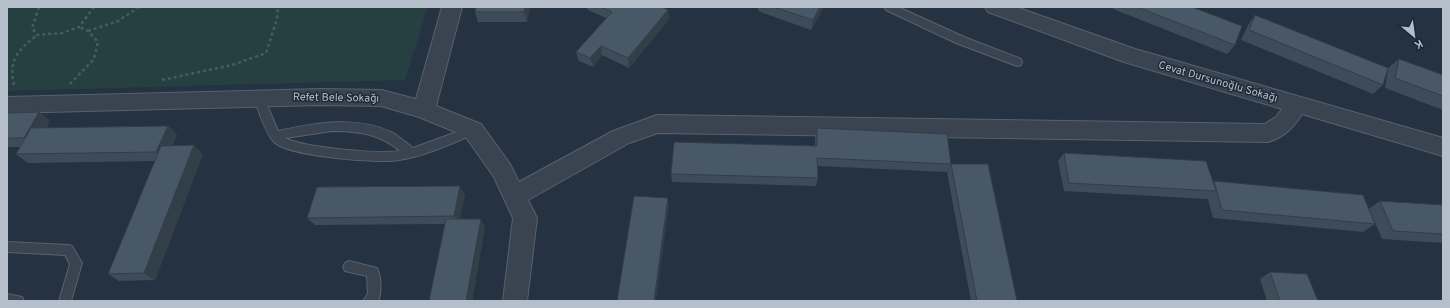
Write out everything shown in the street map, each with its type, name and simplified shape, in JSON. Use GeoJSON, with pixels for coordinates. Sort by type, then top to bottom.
{"type":"FeatureCollection","features":[{"type":"Feature","properties":{"kind":"street"},"geometry":{"type":"LineString","coordinates":[[424,110],[452,7]]}},
{"type":"Feature","properties":{"kind":"street","name":"Cevat Dursunoğlu Sokağı"},"geometry":{"type":"LineString","coordinates":[[995,7],[1131,56],[1443,147]]}},
{"type":"Feature","properties":{"kind":"street","name":"Refet Bele Sokağı"},"geometry":{"type":"LineString","coordinates":[[14,105],[320,96],[381,98],[424,110],[473,130]]}},
{"type":"Feature","properties":{"kind":"street"},"geometry":{"type":"LineString","coordinates":[[514,196],[621,137],[657,124],[1268,132],[1284,123],[1297,105]]}},
{"type":"Feature","properties":{"kind":"street"},"geometry":{"type":"LineString","coordinates":[[473,130],[502,171],[525,218],[514,301]]}},
{"type":"Feature","properties":{"kind":"lane"},"geometry":{"type":"LineString","coordinates":[[888,7],[960,40],[1017,62]]}},
{"type":"Feature","properties":{"kind":"lane"},"geometry":{"type":"LineString","coordinates":[[259,98],[277,140],[284,144],[301,149],[369,156],[396,157],[473,130]]}},
{"type":"Feature","properties":{"kind":"lane"},"geometry":{"type":"LineString","coordinates":[[276,136],[309,128],[331,126],[367,130],[389,136],[411,153]]}},
{"type":"Feature","properties":{"kind":"lane"},"geometry":{"type":"LineString","coordinates":[[7,247],[68,250],[76,263],[65,301]]}},
{"type":"Feature","properties":{"kind":"lane"},"geometry":{"type":"LineString","coordinates":[[349,267],[373,272],[374,297],[369,301]]}},
{"type":"Feature","properties":{"kind":"lane"},"geometry":{"type":"LineString","coordinates":[[7,300],[18,301]]}},
{"type":"Feature","properties":{"kind":"path"},"geometry":{"type":"LineString","coordinates":[[37,35],[32,28],[39,7]]}},
{"type":"Feature","properties":{"kind":"path"},"geometry":{"type":"LineString","coordinates":[[14,105],[11,77],[12,62],[22,46],[37,35],[62,33],[79,27],[94,7]]}},
{"type":"Feature","properties":{"kind":"path"},"geometry":{"type":"LineString","coordinates":[[88,31],[118,21],[139,7]]}},
{"type":"Feature","properties":{"kind":"path"},"geometry":{"type":"LineString","coordinates":[[157,81],[232,65],[266,53],[277,19],[278,7]]}},
{"type":"Feature","properties":{"kind":"path"},"geometry":{"type":"LineString","coordinates":[[52,103],[94,59],[98,42],[88,31],[79,27]]}},
{"type":"Feature","properties":{"kind":"green space"},"geometry":{"type":"Polygon","coordinates":[[[7,7],[428,7],[405,80],[7,91],[7,7]]]}},
{"type":"Feature","properties":{"kind":"building"},"geometry":{"type":"Polygon","coordinates":[[[476,7],[525,7],[524,12],[475,12],[476,7]]]}},
{"type":"Feature","properties":{"kind":"building"},"geometry":{"type":"Polygon","coordinates":[[[601,7],[662,7],[668,10],[628,58],[601,46],[590,58],[576,52],[612,12],[601,7]]]}},
{"type":"Feature","properties":{"kind":"building"},"geometry":{"type":"Polygon","coordinates":[[[774,7],[820,7],[813,20],[774,7]]]}},
{"type":"Feature","properties":{"kind":"building"},"geometry":{"type":"Polygon","coordinates":[[[1137,7],[1192,7],[1242,26],[1235,45],[1137,7]]]}},
{"type":"Feature","properties":{"kind":"building"},"geometry":{"type":"Polygon","coordinates":[[[1255,15],[1388,68],[1383,85],[1249,30],[1255,15]]]}},
{"type":"Feature","properties":{"kind":"building"},"geometry":{"type":"Polygon","coordinates":[[[1399,59],[1443,75],[1443,96],[1395,78],[1399,59]]]}},
{"type":"Feature","properties":{"kind":"building"},"geometry":{"type":"Polygon","coordinates":[[[39,112],[24,138],[7,138],[7,113],[39,112]]]}},
{"type":"Feature","properties":{"kind":"building"},"geometry":{"type":"Polygon","coordinates":[[[168,126],[156,152],[16,154],[31,128],[168,126]]]}},
{"type":"Feature","properties":{"kind":"building"},"geometry":{"type":"Polygon","coordinates":[[[817,128],[947,134],[951,164],[817,158],[818,178],[671,174],[674,142],[817,146],[817,128]]]}},
{"type":"Feature","properties":{"kind":"building"},"geometry":{"type":"Polygon","coordinates":[[[194,145],[144,273],[108,274],[161,146],[194,145]]]}},
{"type":"Feature","properties":{"kind":"building"},"geometry":{"type":"Polygon","coordinates":[[[1064,153],[1206,161],[1216,191],[1069,183],[1064,153]]]}},
{"type":"Feature","properties":{"kind":"building"},"geometry":{"type":"Polygon","coordinates":[[[951,164],[988,164],[1017,301],[977,301],[951,164]]]}},
{"type":"Feature","properties":{"kind":"building"},"geometry":{"type":"Polygon","coordinates":[[[1214,181],[1363,195],[1375,224],[1222,210],[1214,181]]]}},
{"type":"Feature","properties":{"kind":"building"},"geometry":{"type":"Polygon","coordinates":[[[460,186],[454,216],[307,218],[317,187],[460,186]]]}},
{"type":"Feature","properties":{"kind":"building"},"geometry":{"type":"Polygon","coordinates":[[[634,196],[668,198],[654,301],[617,301],[634,196]]]}},
{"type":"Feature","properties":{"kind":"building"},"geometry":{"type":"Polygon","coordinates":[[[1380,201],[1443,205],[1443,234],[1393,231],[1380,201]]]}},
{"type":"Feature","properties":{"kind":"building"},"geometry":{"type":"Polygon","coordinates":[[[446,219],[481,219],[466,301],[429,301],[446,219]]]}},
{"type":"Feature","properties":{"kind":"building"},"geometry":{"type":"Polygon","coordinates":[[[1270,272],[1307,274],[1318,301],[1280,301],[1270,272]]]}}]}
